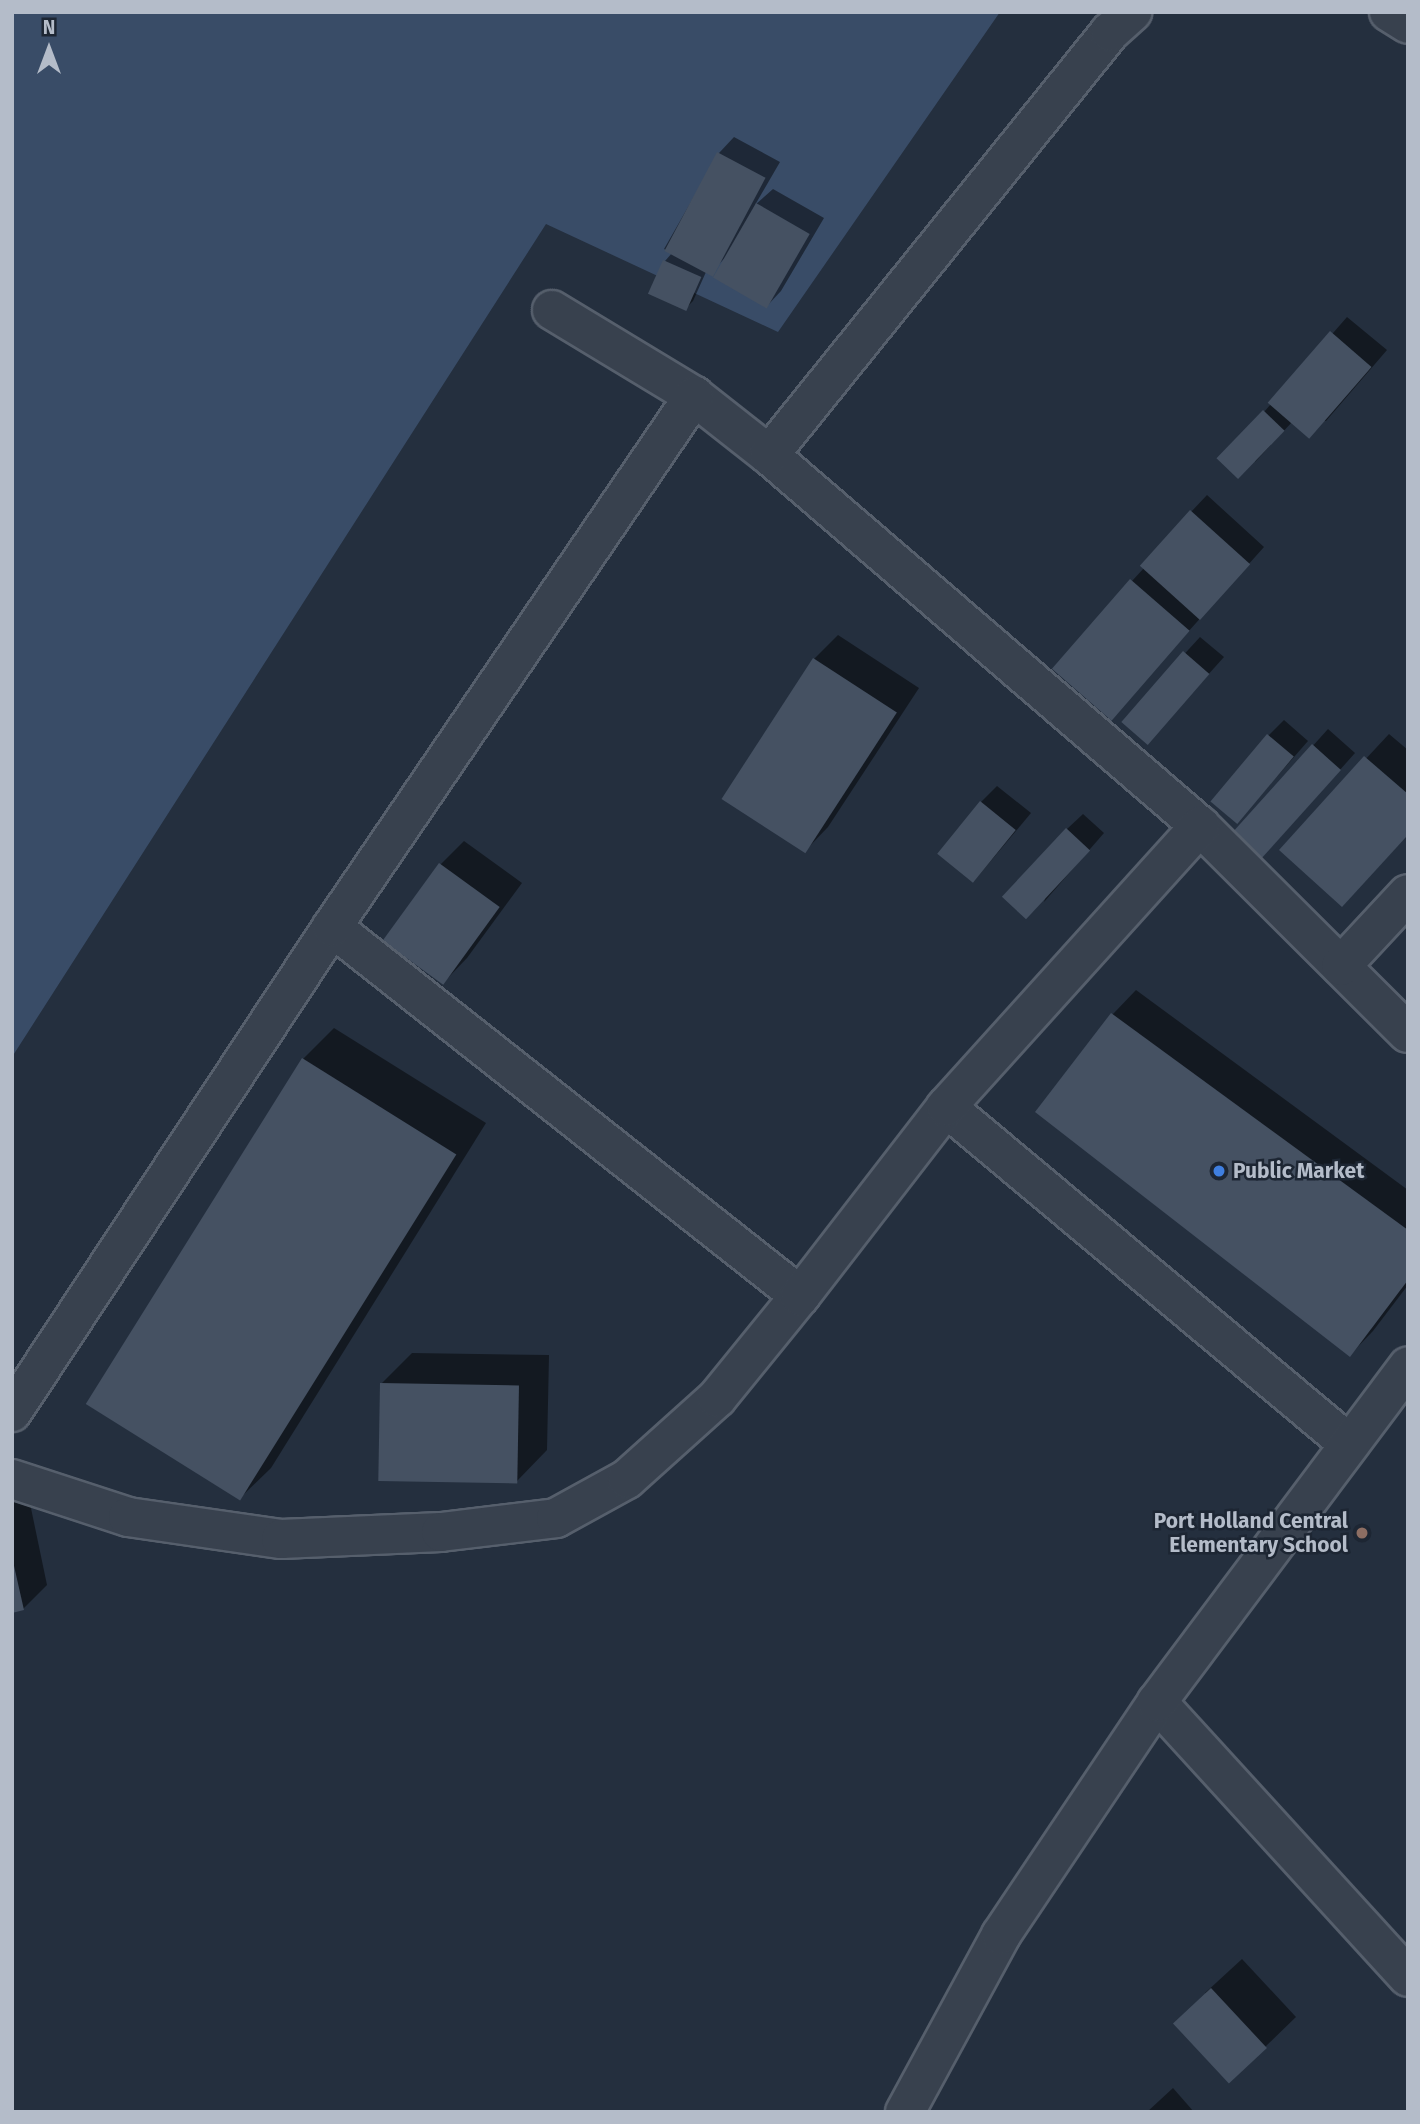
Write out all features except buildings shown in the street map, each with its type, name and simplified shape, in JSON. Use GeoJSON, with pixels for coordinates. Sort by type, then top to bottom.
{"type":"FeatureCollection","features":[{"type":"Feature","properties":{"kind":"street"},"geometry":{"type":"LineString","coordinates":[[769,456],[1110,32],[1132,12]]}},
{"type":"Feature","properties":{"kind":"street"},"geometry":{"type":"LineString","coordinates":[[1388,12],[1408,24]]}},
{"type":"Feature","properties":{"kind":"street"},"geometry":{"type":"LineString","coordinates":[[552,310],[694,396],[769,456],[1200,826],[1408,1033]]}},
{"type":"Feature","properties":{"kind":"street"},"geometry":{"type":"LineString","coordinates":[[12,1412],[332,927],[694,396]]}},
{"type":"Feature","properties":{"kind":"street"},"geometry":{"type":"LineString","coordinates":[[12,1479],[128,1517],[281,1539],[442,1532],[556,1518],[626,1479],[716,1398],[800,1296],[946,1107],[1200,826]]}},
{"type":"Feature","properties":{"kind":"street"},"geometry":{"type":"LineString","coordinates":[[1341,967],[1408,894]]}},
{"type":"Feature","properties":{"kind":"street"},"geometry":{"type":"LineString","coordinates":[[332,927],[800,1296]]}},
{"type":"Feature","properties":{"kind":"street"},"geometry":{"type":"LineString","coordinates":[[946,1107],[1349,1444]]}},
{"type":"Feature","properties":{"kind":"street"},"geometry":{"type":"LineString","coordinates":[[905,2112],[1001,1935],[1157,1702],[1408,1366]]}},
{"type":"Feature","properties":{"kind":"street"},"geometry":{"type":"LineString","coordinates":[[1157,1702],[1408,1978]]}},
{"type":"Feature","properties":{"kind":"water"},"geometry":{"type":"Polygon","coordinates":[[[12,12],[1000,12],[778,332],[546,224],[12,1057],[12,12]]]}},
{"type":"Feature","properties":{"kind":"place","name":"Public Market"},"geometry":{"type":"Point","coordinates":[1219,1171]}},
{"type":"Feature","properties":{"kind":"place","name":"Port Holland Central Elementary School"},"geometry":{"type":"Point","coordinates":[1362,1533]}}]}
